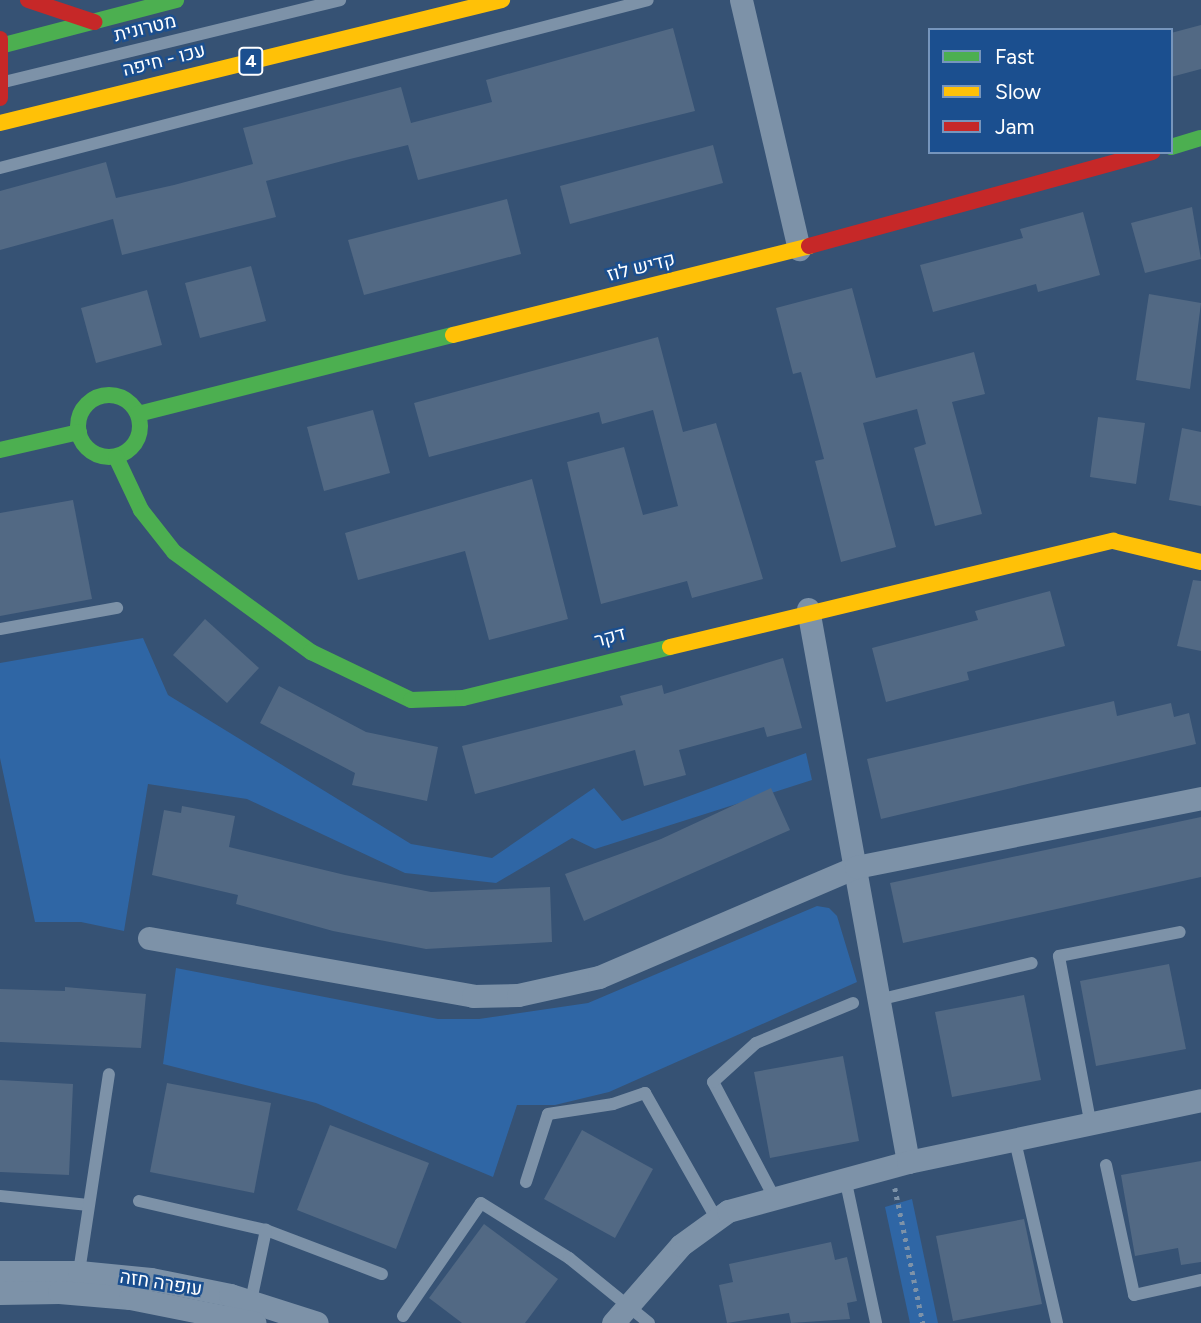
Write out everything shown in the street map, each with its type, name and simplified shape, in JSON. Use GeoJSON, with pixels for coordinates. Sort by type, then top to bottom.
{"type":"FeatureCollection","features":[{"type":"Feature","properties":{"kind":"main road"},"geometry":{"type":"LineString","coordinates":[[28,0],[96,23]]}},
{"type":"Feature","properties":{"kind":"main road","name":"עכו - חיפה"},"geometry":{"type":"LineString","coordinates":[[0,123],[502,0]]}},
{"type":"Feature","properties":{"kind":"main road"},"geometry":{"type":"LineString","coordinates":[[1,88],[1,43],[96,23],[169,2]]}},
{"type":"Feature","properties":{"kind":"main road"},"geometry":{"type":"LineString","coordinates":[[1173,146],[1201,138]]}},
{"type":"Feature","properties":{"kind":"main road","name":"קדיש לוז"},"geometry":{"type":"LineString","coordinates":[[138,414],[799,249],[1145,154]]}},
{"type":"Feature","properties":{"kind":"main road"},"geometry":{"type":"LineString","coordinates":[[115,395],[138,414],[137,440],[116,457],[88,449],[79,432],[81,412],[95,398],[115,395]]}},
{"type":"Feature","properties":{"kind":"main road"},"geometry":{"type":"LineString","coordinates":[[0,450],[79,432]]}},
{"type":"Feature","properties":{"kind":"main road","name":"דקר"},"geometry":{"type":"LineString","coordinates":[[116,457],[141,510],[174,552],[312,652],[411,700],[463,698],[808,609],[1113,541],[1201,562]]}},
{"type":"Feature","properties":{"kind":"street"},"geometry":{"type":"LineString","coordinates":[[741,0],[799,249]]}},
{"type":"Feature","properties":{"kind":"street"},"geometry":{"type":"LineString","coordinates":[[808,609],[856,867],[878,1000],[900,1164]]}},
{"type":"Feature","properties":{"kind":"street"},"geometry":{"type":"LineString","coordinates":[[149,938],[473,996],[518,995],[599,977],[856,867],[1201,798]]}},
{"type":"Feature","properties":{"kind":"street"},"geometry":{"type":"LineString","coordinates":[[613,1323],[681,1245],[716,1218],[774,1197],[900,1164],[1149,1114],[1201,1100]]}},
{"type":"Feature","properties":{"kind":"street"},"geometry":{"type":"LineString","coordinates":[[1149,1114],[1201,1115]]}},
{"type":"Feature","properties":{"kind":"street","name":"עופרה חזה"},"geometry":{"type":"LineString","coordinates":[[0,1272],[79,1272],[151,1279],[253,1312],[317,1323]]}},
{"type":"Feature","properties":{"kind":"street","name":"עופרה חזה"},"geometry":{"type":"LineString","coordinates":[[0,1293],[91,1294],[192,1316],[253,1312]]}},
{"type":"Feature","properties":{"kind":"lane","name":"מטרונית"},"geometry":{"type":"LineString","coordinates":[[1,88],[340,0]]}},
{"type":"Feature","properties":{"kind":"lane"},"geometry":{"type":"LineString","coordinates":[[0,169],[648,0]]}},
{"type":"Feature","properties":{"kind":"lane"},"geometry":{"type":"LineString","coordinates":[[111,1],[169,2]]}},
{"type":"Feature","properties":{"kind":"lane"},"geometry":{"type":"LineString","coordinates":[[0,629],[117,608]]}},
{"type":"Feature","properties":{"kind":"lane"},"geometry":{"type":"LineString","coordinates":[[1091,1126],[1059,956],[1180,932]]}},
{"type":"Feature","properties":{"kind":"lane"},"geometry":{"type":"LineString","coordinates":[[878,1000],[1032,963]]}},
{"type":"Feature","properties":{"kind":"lane"},"geometry":{"type":"LineString","coordinates":[[774,1197],[713,1082],[756,1043],[853,1003]]}},
{"type":"Feature","properties":{"kind":"lane"},"geometry":{"type":"LineString","coordinates":[[79,1272],[109,1074]]}},
{"type":"Feature","properties":{"kind":"lane"},"geometry":{"type":"LineString","coordinates":[[526,1182],[548,1114],[645,1093],[716,1218]]}},
{"type":"Feature","properties":{"kind":"lane"},"geometry":{"type":"LineString","coordinates":[[1015,1141],[1057,1323]]}},
{"type":"Feature","properties":{"kind":"lane"},"geometry":{"type":"LineString","coordinates":[[1107,1165],[1135,1295],[1201,1280]]}},
{"type":"Feature","properties":{"kind":"lane"},"geometry":{"type":"LineString","coordinates":[[845,1178],[876,1323]]}},
{"type":"Feature","properties":{"kind":"lane"},"geometry":{"type":"LineString","coordinates":[[0,1196],[89,1205]]}},
{"type":"Feature","properties":{"kind":"lane"},"geometry":{"type":"LineString","coordinates":[[139,1201],[266,1230],[382,1274]]}},
{"type":"Feature","properties":{"kind":"lane"},"geometry":{"type":"LineString","coordinates":[[403,1316],[481,1203],[630,1304],[649,1323]]}},
{"type":"Feature","properties":{"kind":"lane"},"geometry":{"type":"LineString","coordinates":[[253,1312],[266,1230]]}},
{"type":"Feature","properties":{"kind":"path"},"geometry":{"type":"LineString","coordinates":[[900,1164],[923,1323]]}},
{"type":"Feature","properties":{"kind":"shaded area"},"geometry":{"type":"Polygon","coordinates":[[[143,638],[168,695],[411,844],[492,858],[594,788],[622,821],[806,753],[812,780],[595,849],[572,838],[496,883],[405,873],[247,799],[148,784],[124,931],[81,922],[35,922],[0,758],[0,663],[143,638]]]}},
{"type":"Feature","properties":{"kind":"shaded area"},"geometry":{"type":"Polygon","coordinates":[[[817,906],[829,908],[837,916],[857,982],[609,1092],[555,1105],[517,1105],[493,1177],[316,1103],[163,1064],[176,968],[438,1019],[479,1019],[588,1003],[817,906]]]}},
{"type":"Feature","properties":{"kind":"shaded area"},"geometry":{"type":"Polygon","coordinates":[[[912,1199],[938,1323],[910,1323],[885,1207],[912,1199]]]}},
{"type":"Feature","properties":{"kind":"building"},"geometry":{"type":"Polygon","coordinates":[[[1201,25],[1201,69],[1173,76],[1173,32],[1201,25]]]}},
{"type":"Feature","properties":{"kind":"building"},"geometry":{"type":"Polygon","coordinates":[[[673,28],[695,111],[418,180],[408,145],[350,159],[266,181],[276,217],[122,255],[113,219],[0,250],[0,191],[106,162],[116,198],[174,185],[253,164],[243,128],[401,87],[411,123],[492,102],[486,80],[673,28]]]}},
{"type":"Feature","properties":{"kind":"building"},"geometry":{"type":"Polygon","coordinates":[[[713,145],[723,183],[570,224],[560,186],[713,145]]]}},
{"type":"Feature","properties":{"kind":"building"},"geometry":{"type":"Polygon","coordinates":[[[507,199],[521,254],[364,295],[348,240],[507,199]]]}},
{"type":"Feature","properties":{"kind":"building"},"geometry":{"type":"Polygon","coordinates":[[[1192,207],[1201,259],[1145,273],[1131,223],[1192,207]]]}},
{"type":"Feature","properties":{"kind":"building"},"geometry":{"type":"Polygon","coordinates":[[[1083,212],[1100,275],[1038,292],[1036,284],[933,312],[920,265],[1023,238],[1020,229],[1083,212]]]}},
{"type":"Feature","properties":{"kind":"building"},"geometry":{"type":"Polygon","coordinates":[[[251,266],[266,321],[200,338],[185,283],[251,266]]]}},
{"type":"Feature","properties":{"kind":"building"},"geometry":{"type":"Polygon","coordinates":[[[852,288],[876,378],[974,352],[985,394],[952,402],[982,514],[935,526],[914,448],[926,444],[917,409],[863,423],[896,547],[841,562],[815,461],[824,459],[801,372],[793,374],[776,308],[852,288]]]}},
{"type":"Feature","properties":{"kind":"building"},"geometry":{"type":"Polygon","coordinates":[[[147,290],[162,345],[96,363],[81,308],[147,290]]]}},
{"type":"Feature","properties":{"kind":"building"},"geometry":{"type":"Polygon","coordinates":[[[1149,294],[1201,303],[1190,389],[1136,380],[1149,294]]]}},
{"type":"Feature","properties":{"kind":"building"},"geometry":{"type":"Polygon","coordinates":[[[658,337],[683,432],[716,423],[763,579],[692,598],[687,581],[601,604],[567,462],[624,447],[643,515],[678,506],[653,410],[602,424],[599,412],[429,457],[414,403],[658,337]]]}},
{"type":"Feature","properties":{"kind":"building"},"geometry":{"type":"Polygon","coordinates":[[[373,410],[390,473],[324,491],[307,427],[373,410]]]}},
{"type":"Feature","properties":{"kind":"building"},"geometry":{"type":"Polygon","coordinates":[[[1098,417],[1145,423],[1136,484],[1090,477],[1098,417]]]}},
{"type":"Feature","properties":{"kind":"building"},"geometry":{"type":"Polygon","coordinates":[[[1182,428],[1201,432],[1201,506],[1169,500],[1182,428]]]}},
{"type":"Feature","properties":{"kind":"building"},"geometry":{"type":"Polygon","coordinates":[[[532,479],[568,619],[489,640],[465,551],[358,580],[345,533],[532,479]]]}},
{"type":"Feature","properties":{"kind":"building"},"geometry":{"type":"Polygon","coordinates":[[[73,500],[92,599],[0,616],[0,513],[73,500]]]}},
{"type":"Feature","properties":{"kind":"building"},"geometry":{"type":"Polygon","coordinates":[[[1193,580],[1201,581],[1201,651],[1177,646],[1193,580]]]}},
{"type":"Feature","properties":{"kind":"building"},"geometry":{"type":"Polygon","coordinates":[[[1050,591],[1065,646],[967,672],[969,680],[886,702],[872,648],[978,620],[975,611],[1050,591]]]}},
{"type":"Feature","properties":{"kind":"building"},"geometry":{"type":"Polygon","coordinates":[[[205,619],[259,668],[227,703],[173,655],[205,619]]]}},
{"type":"Feature","properties":{"kind":"building"},"geometry":{"type":"Polygon","coordinates":[[[783,658],[802,728],[767,737],[764,727],[679,750],[686,775],[644,786],[635,750],[475,794],[462,746],[623,705],[620,696],[662,685],[664,694],[783,658]]]}},
{"type":"Feature","properties":{"kind":"building"},"geometry":{"type":"Polygon","coordinates":[[[279,686],[366,732],[438,747],[427,801],[352,785],[355,773],[260,723],[279,686]]]}},
{"type":"Feature","properties":{"kind":"building"},"geometry":{"type":"Polygon","coordinates":[[[1114,701],[1117,716],[1171,703],[1174,717],[1189,713],[1196,744],[881,819],[867,759],[1114,701]]]}},
{"type":"Feature","properties":{"kind":"building"},"geometry":{"type":"Polygon","coordinates":[[[771,788],[790,830],[584,921],[565,874],[661,839],[771,788]]]}},
{"type":"Feature","properties":{"kind":"building"},"geometry":{"type":"Polygon","coordinates":[[[182,806],[235,816],[229,847],[345,875],[431,892],[550,887],[552,942],[426,949],[333,931],[236,904],[238,895],[152,875],[164,810],[181,813],[182,806]]]}},
{"type":"Feature","properties":{"kind":"building"},"geometry":{"type":"Polygon","coordinates":[[[1201,817],[1201,877],[903,943],[890,883],[1201,817]]]}},
{"type":"Feature","properties":{"kind":"building"},"geometry":{"type":"Polygon","coordinates":[[[1169,964],[1186,1049],[1096,1066],[1080,981],[1169,964]]]}},
{"type":"Feature","properties":{"kind":"building"},"geometry":{"type":"Polygon","coordinates":[[[65,987],[146,994],[141,1048],[0,1042],[0,989],[65,991],[65,987]]]}},
{"type":"Feature","properties":{"kind":"building"},"geometry":{"type":"Polygon","coordinates":[[[1024,995],[1041,1080],[952,1097],[935,1012],[1024,995]]]}},
{"type":"Feature","properties":{"kind":"building"},"geometry":{"type":"Polygon","coordinates":[[[843,1056],[859,1141],[770,1158],[754,1072],[843,1056]]]}},
{"type":"Feature","properties":{"kind":"building"},"geometry":{"type":"Polygon","coordinates":[[[0,1080],[73,1084],[69,1175],[0,1172],[0,1080]]]}},
{"type":"Feature","properties":{"kind":"building"},"geometry":{"type":"Polygon","coordinates":[[[167,1083],[271,1103],[254,1193],[150,1172],[167,1083]]]}},
{"type":"Feature","properties":{"kind":"building"},"geometry":{"type":"Polygon","coordinates":[[[330,1125],[429,1163],[396,1249],[297,1210],[330,1125]]]}},
{"type":"Feature","properties":{"kind":"building"},"geometry":{"type":"Polygon","coordinates":[[[582,1130],[653,1169],[615,1238],[544,1199],[582,1130]]]}},
{"type":"Feature","properties":{"kind":"building"},"geometry":{"type":"Polygon","coordinates":[[[1201,1161],[1201,1262],[1181,1265],[1178,1248],[1135,1256],[1121,1175],[1201,1161]]]}},
{"type":"Feature","properties":{"kind":"building"},"geometry":{"type":"Polygon","coordinates":[[[1024,1219],[1042,1304],[953,1321],[936,1236],[1024,1219]]]}},
{"type":"Feature","properties":{"kind":"building"},"geometry":{"type":"Polygon","coordinates":[[[484,1224],[558,1279],[525,1323],[462,1323],[429,1298],[484,1224]]]}},
{"type":"Feature","properties":{"kind":"building"},"geometry":{"type":"Polygon","coordinates":[[[831,1242],[835,1260],[847,1257],[857,1301],[847,1303],[850,1319],[791,1323],[789,1313],[727,1323],[719,1285],[733,1282],[729,1264],[831,1242]]]}},
{"type":"Feature","properties":{"kind":"traffic: fast"},"geometry":{"type":"LineString","coordinates":[[0,46],[176,0]]}},
{"type":"Feature","properties":{"kind":"traffic: fast"},"geometry":{"type":"LineString","coordinates":[[1173,146],[1201,138]]}},
{"type":"Feature","properties":{"kind":"traffic: fast"},"geometry":{"type":"LineString","coordinates":[[138,414],[453,335]]}},
{"type":"Feature","properties":{"kind":"traffic: fast"},"geometry":{"type":"LineString","coordinates":[[109,395],[121,397],[131,404],[138,414],[140,426],[138,438],[131,448],[121,455],[109,457],[97,455],[87,448],[80,438],[78,426],[80,414],[87,404],[97,397],[109,395]]}},
{"type":"Feature","properties":{"kind":"traffic: fast"},"geometry":{"type":"LineString","coordinates":[[0,450],[79,432]]}},
{"type":"Feature","properties":{"kind":"traffic: fast"},"geometry":{"type":"LineString","coordinates":[[116,457],[141,510],[174,552],[311,652],[411,700],[463,698],[670,647]]}},
{"type":"Feature","properties":{"kind":"traffic: slow"},"geometry":{"type":"LineString","coordinates":[[0,123],[502,0]]}},
{"type":"Feature","properties":{"kind":"traffic: slow"},"geometry":{"type":"LineString","coordinates":[[453,335],[809,246]]}},
{"type":"Feature","properties":{"kind":"traffic: slow"},"geometry":{"type":"LineString","coordinates":[[670,647],[1113,541],[1201,562]]}},
{"type":"Feature","properties":{"kind":"traffic: jam"},"geometry":{"type":"LineString","coordinates":[[28,0],[94,22]]}},
{"type":"Feature","properties":{"kind":"traffic: jam"},"geometry":{"type":"LineString","coordinates":[[0,39],[0,98]]}},
{"type":"Feature","properties":{"kind":"traffic: jam"},"geometry":{"type":"LineString","coordinates":[[809,246],[1145,154]]}}]}
